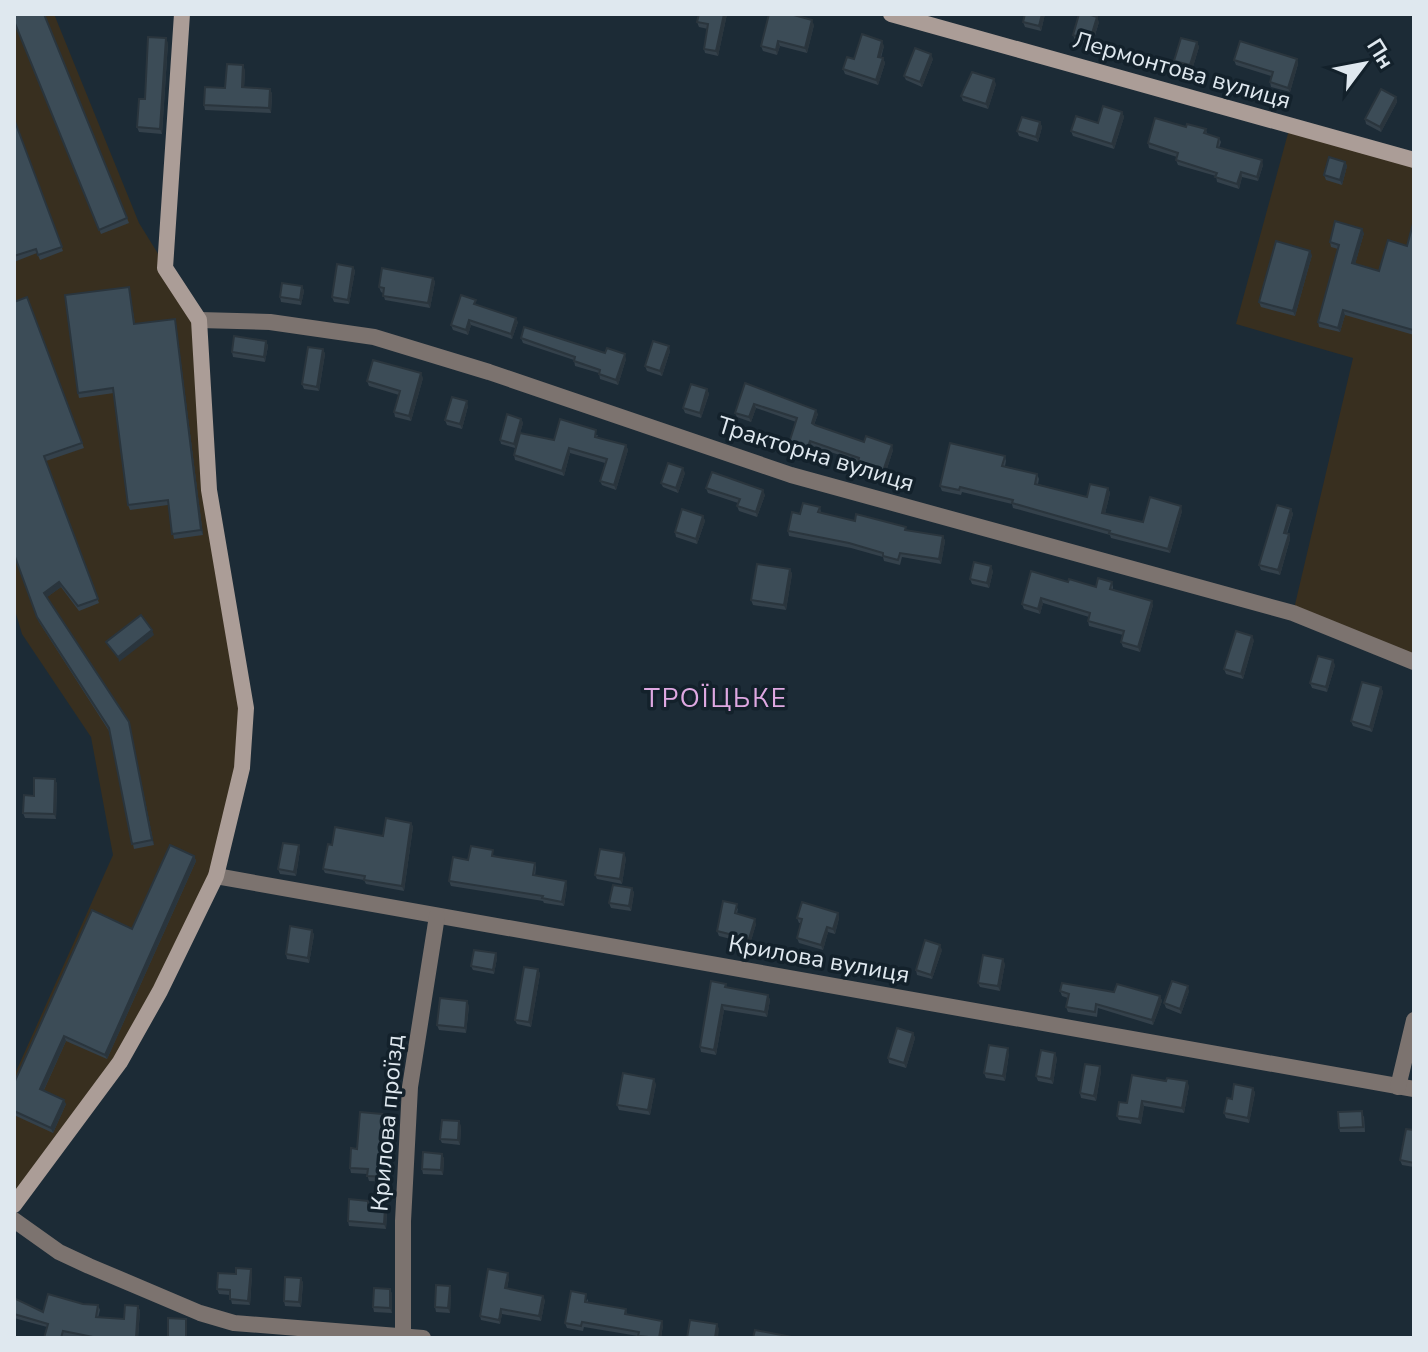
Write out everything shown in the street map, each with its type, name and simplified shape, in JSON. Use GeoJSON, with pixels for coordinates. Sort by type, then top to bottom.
{"type":"FeatureCollection","features":[{"type":"Feature","properties":{"kind":"street"},"geometry":{"type":"LineString","coordinates":[[14,1205],[120,1062],[160,991],[216,876],[242,768],[246,708],[209,490],[199,320],[165,268],[182,14]]}},
{"type":"Feature","properties":{"kind":"street","name":"Лермонтова вулиця"},"geometry":{"type":"LineString","coordinates":[[891,14],[1414,160]]}},
{"type":"Feature","properties":{"kind":"street","name":"Тракторна вулиця"},"geometry":{"type":"LineString","coordinates":[[199,320],[270,322],[374,337],[489,372],[791,475],[1293,613],[1414,662]]}},
{"type":"Feature","properties":{"kind":"street","name":"Крилова вулиця"},"geometry":{"type":"LineString","coordinates":[[216,876],[1406,1088]]}},
{"type":"Feature","properties":{"kind":"street","name":"Крилова проїзд"},"geometry":{"type":"LineString","coordinates":[[403,1336],[403,1221],[410,1087],[437,916]]}},
{"type":"Feature","properties":{"kind":"street"},"geometry":{"type":"LineString","coordinates":[[1406,1088],[1414,1020]]}},
{"type":"Feature","properties":{"kind":"street"},"geometry":{"type":"LineString","coordinates":[[14,1220],[59,1252],[200,1313],[234,1323],[423,1338]]}},
{"type":"Feature","properties":{"kind":"shaded area"},"geometry":{"type":"Polygon","coordinates":[[[14,14],[54,14],[139,223],[199,320],[209,490],[246,708],[216,876],[160,991],[14,1205],[14,1076],[113,855],[91,737],[22,634],[14,607],[14,14]]]}},
{"type":"Feature","properties":{"kind":"shaded area"},"geometry":{"type":"Polygon","coordinates":[[[1290,126],[1414,160],[1414,662],[1293,613],[1353,358],[1236,324],[1290,126]]]}},
{"type":"Feature","properties":{"kind":"building"},"geometry":{"type":"Polygon","coordinates":[[[14,14],[44,14],[127,218],[99,230],[14,21],[14,14]]]}},
{"type":"Feature","properties":{"kind":"building"},"geometry":{"type":"Polygon","coordinates":[[[699,14],[724,14],[716,51],[704,49],[708,24],[697,22],[699,14]]]}},
{"type":"Feature","properties":{"kind":"building"},"geometry":{"type":"Polygon","coordinates":[[[769,14],[790,14],[812,20],[805,48],[778,41],[776,50],[761,46],[769,14]]]}},
{"type":"Feature","properties":{"kind":"building"},"geometry":{"type":"Polygon","coordinates":[[[1025,14],[1042,14],[1039,26],[1023,22],[1025,14]]]}},
{"type":"Feature","properties":{"kind":"building"},"geometry":{"type":"Polygon","coordinates":[[[1079,14],[1097,17],[1090,40],[1073,35],[1079,14]]]}},
{"type":"Feature","properties":{"kind":"building"},"geometry":{"type":"Polygon","coordinates":[[[862,34],[882,41],[878,57],[883,58],[876,80],[843,69],[847,57],[854,59],[862,34]]]}},
{"type":"Feature","properties":{"kind":"building"},"geometry":{"type":"Polygon","coordinates":[[[148,37],[166,38],[160,129],[137,127],[139,99],[145,99],[148,37]]]}},
{"type":"Feature","properties":{"kind":"building"},"geometry":{"type":"Polygon","coordinates":[[[1181,38],[1197,42],[1190,65],[1174,61],[1181,38]]]}},
{"type":"Feature","properties":{"kind":"building"},"geometry":{"type":"Polygon","coordinates":[[[1240,41],[1297,59],[1288,88],[1270,82],[1273,72],[1234,60],[1240,41]]]}},
{"type":"Feature","properties":{"kind":"building"},"geometry":{"type":"Polygon","coordinates":[[[915,48],[931,54],[920,82],[904,76],[915,48]]]}},
{"type":"Feature","properties":{"kind":"building"},"geometry":{"type":"Polygon","coordinates":[[[227,64],[243,65],[242,87],[270,89],[269,108],[204,105],[205,87],[225,88],[227,64]]]}},
{"type":"Feature","properties":{"kind":"building"},"geometry":{"type":"Polygon","coordinates":[[[972,72],[994,79],[986,104],[961,96],[972,72]]]}},
{"type":"Feature","properties":{"kind":"building"},"geometry":{"type":"Polygon","coordinates":[[[1381,89],[1396,97],[1380,127],[1365,119],[1381,89]]]}},
{"type":"Feature","properties":{"kind":"building"},"geometry":{"type":"Polygon","coordinates":[[[1103,106],[1122,112],[1112,144],[1071,131],[1076,116],[1098,123],[1103,106]]]}},
{"type":"Feature","properties":{"kind":"building"},"geometry":{"type":"Polygon","coordinates":[[[1022,117],[1040,122],[1036,137],[1017,131],[1022,117]]]}},
{"type":"Feature","properties":{"kind":"building"},"geometry":{"type":"Polygon","coordinates":[[[1155,118],[1206,129],[1204,133],[1219,138],[1217,147],[1262,160],[1257,177],[1241,172],[1237,184],[1215,177],[1217,173],[1176,160],[1178,153],[1148,143],[1155,118]]]}},
{"type":"Feature","properties":{"kind":"building"},"geometry":{"type":"Polygon","coordinates":[[[14,119],[62,247],[38,255],[36,249],[14,256],[14,119]]]}},
{"type":"Feature","properties":{"kind":"building"},"geometry":{"type":"Polygon","coordinates":[[[1329,157],[1345,162],[1340,180],[1324,175],[1329,157]]]}},
{"type":"Feature","properties":{"kind":"building"},"geometry":{"type":"Polygon","coordinates":[[[1414,220],[1413,330],[1343,310],[1338,328],[1318,322],[1339,245],[1330,242],[1335,221],[1362,229],[1352,263],[1379,271],[1388,240],[1407,246],[1414,220]]]}},
{"type":"Feature","properties":{"kind":"building"},"geometry":{"type":"Polygon","coordinates":[[[1276,241],[1310,251],[1293,311],[1259,302],[1276,241]]]}},
{"type":"Feature","properties":{"kind":"building"},"geometry":{"type":"Polygon","coordinates":[[[337,264],[353,267],[348,300],[332,297],[337,264]]]}},
{"type":"Feature","properties":{"kind":"building"},"geometry":{"type":"Polygon","coordinates":[[[382,268],[433,278],[428,303],[383,296],[384,288],[379,287],[382,268]]]}},
{"type":"Feature","properties":{"kind":"building"},"geometry":{"type":"Polygon","coordinates":[[[282,283],[302,286],[300,300],[280,297],[282,283]]]}},
{"type":"Feature","properties":{"kind":"building"},"geometry":{"type":"Polygon","coordinates":[[[129,287],[134,324],[175,319],[201,530],[172,534],[168,500],[128,505],[113,388],[78,393],[65,295],[129,287]]]}},
{"type":"Feature","properties":{"kind":"building"},"geometry":{"type":"Polygon","coordinates":[[[461,295],[476,300],[474,304],[516,318],[511,334],[469,320],[466,330],[451,325],[461,295]]]}},
{"type":"Feature","properties":{"kind":"building"},"geometry":{"type":"Polygon","coordinates":[[[27,297],[82,443],[44,456],[98,599],[78,606],[59,582],[44,593],[129,722],[152,840],[132,844],[109,728],[37,617],[14,554],[14,302],[27,297]]]}},
{"type":"Feature","properties":{"kind":"building"},"geometry":{"type":"Polygon","coordinates":[[[524,327],[605,353],[607,348],[625,354],[616,380],[599,374],[600,370],[574,361],[575,357],[521,338],[524,327]]]}},
{"type":"Feature","properties":{"kind":"building"},"geometry":{"type":"Polygon","coordinates":[[[234,336],[266,341],[264,357],[232,352],[234,336]]]}},
{"type":"Feature","properties":{"kind":"building"},"geometry":{"type":"Polygon","coordinates":[[[653,341],[669,346],[660,371],[645,366],[653,341]]]}},
{"type":"Feature","properties":{"kind":"building"},"geometry":{"type":"Polygon","coordinates":[[[308,347],[323,349],[317,387],[302,384],[308,347]]]}},
{"type":"Feature","properties":{"kind":"building"},"geometry":{"type":"Polygon","coordinates":[[[373,360],[421,373],[409,416],[394,412],[400,391],[367,381],[373,360]]]}},
{"type":"Feature","properties":{"kind":"building"},"geometry":{"type":"Polygon","coordinates":[[[745,383],[816,410],[812,423],[815,425],[864,442],[866,436],[892,445],[883,471],[858,462],[859,458],[810,441],[807,449],[789,443],[797,418],[754,404],[749,417],[735,413],[745,383]]]}},
{"type":"Feature","properties":{"kind":"building"},"geometry":{"type":"Polygon","coordinates":[[[691,384],[707,389],[700,413],[683,408],[691,384]]]}},
{"type":"Feature","properties":{"kind":"building"},"geometry":{"type":"Polygon","coordinates":[[[452,397],[467,401],[460,424],[445,420],[452,397]]]}},
{"type":"Feature","properties":{"kind":"building"},"geometry":{"type":"Polygon","coordinates":[[[507,414],[521,419],[514,444],[500,440],[507,414]]]}},
{"type":"Feature","properties":{"kind":"building"},"geometry":{"type":"Polygon","coordinates":[[[560,419],[596,430],[595,437],[626,445],[614,485],[600,481],[607,459],[569,448],[562,471],[514,455],[520,433],[554,440],[560,419]]]}},
{"type":"Feature","properties":{"kind":"building"},"geometry":{"type":"Polygon","coordinates":[[[950,443],[1005,456],[1002,466],[1037,474],[1035,484],[1087,497],[1090,484],[1108,488],[1102,513],[1143,522],[1150,497],[1181,506],[1168,549],[1012,503],[1013,500],[960,487],[959,490],[940,486],[950,443]]]}},
{"type":"Feature","properties":{"kind":"building"},"geometry":{"type":"Polygon","coordinates":[[[668,463],[683,468],[676,488],[661,483],[668,463]]]}},
{"type":"Feature","properties":{"kind":"building"},"geometry":{"type":"Polygon","coordinates":[[[712,472],[763,490],[756,512],[737,506],[740,499],[706,488],[712,472]]]}},
{"type":"Feature","properties":{"kind":"building"},"geometry":{"type":"Polygon","coordinates":[[[803,503],[820,507],[818,512],[855,521],[856,514],[906,527],[905,530],[943,536],[939,559],[900,553],[898,560],[849,543],[788,531],[792,512],[800,514],[803,503]]]}},
{"type":"Feature","properties":{"kind":"building"},"geometry":{"type":"Polygon","coordinates":[[[1277,505],[1291,509],[1284,533],[1289,534],[1278,570],[1259,565],[1277,505]]]}},
{"type":"Feature","properties":{"kind":"building"},"geometry":{"type":"Polygon","coordinates":[[[682,509],[703,516],[696,539],[675,532],[682,509]]]}},
{"type":"Feature","properties":{"kind":"building"},"geometry":{"type":"Polygon","coordinates":[[[974,562],[991,566],[987,583],[970,579],[974,562]]]}},
{"type":"Feature","properties":{"kind":"building"},"geometry":{"type":"Polygon","coordinates":[[[757,564],[790,569],[784,605],[751,600],[757,564]]]}},
{"type":"Feature","properties":{"kind":"building"},"geometry":{"type":"Polygon","coordinates":[[[1031,571],[1096,587],[1098,578],[1112,582],[1110,589],[1152,601],[1138,647],[1121,642],[1124,631],[1088,621],[1090,613],[1041,598],[1038,609],[1022,604],[1031,571]]]}},
{"type":"Feature","properties":{"kind":"building"},"geometry":{"type":"Polygon","coordinates":[[[141,615],[152,630],[118,657],[106,642],[141,615]]]}},
{"type":"Feature","properties":{"kind":"building"},"geometry":{"type":"Polygon","coordinates":[[[1236,631],[1252,636],[1241,674],[1224,669],[1236,631]]]}},
{"type":"Feature","properties":{"kind":"building"},"geometry":{"type":"Polygon","coordinates":[[[1318,656],[1333,660],[1326,687],[1310,683],[1318,656]]]}},
{"type":"Feature","properties":{"kind":"building"},"geometry":{"type":"Polygon","coordinates":[[[1362,682],[1381,687],[1370,727],[1351,721],[1362,682]]]}},
{"type":"Feature","properties":{"kind":"building"},"geometry":{"type":"Polygon","coordinates":[[[34,778],[55,779],[54,814],[23,813],[24,795],[34,796],[34,778]]]}},
{"type":"Feature","properties":{"kind":"building"},"geometry":{"type":"Polygon","coordinates":[[[386,818],[411,823],[402,886],[323,869],[335,827],[383,836],[386,818]]]}},
{"type":"Feature","properties":{"kind":"building"},"geometry":{"type":"Polygon","coordinates":[[[283,843],[299,845],[294,872],[278,869],[283,843]]]}},
{"type":"Feature","properties":{"kind":"building"},"geometry":{"type":"Polygon","coordinates":[[[170,845],[194,856],[105,1055],[64,1036],[40,1089],[64,1100],[51,1128],[14,1111],[14,1083],[92,910],[132,929],[170,845]]]}},
{"type":"Feature","properties":{"kind":"building"},"geometry":{"type":"Polygon","coordinates":[[[471,846],[493,850],[492,856],[535,863],[533,875],[566,881],[562,902],[543,896],[449,881],[453,857],[468,860],[471,846]]]}},
{"type":"Feature","properties":{"kind":"building"},"geometry":{"type":"Polygon","coordinates":[[[600,849],[624,853],[620,879],[595,875],[600,849]]]}},
{"type":"Feature","properties":{"kind":"building"},"geometry":{"type":"Polygon","coordinates":[[[613,885],[632,888],[629,906],[609,903],[613,885]]]}},
{"type":"Feature","properties":{"kind":"building"},"geometry":{"type":"Polygon","coordinates":[[[723,901],[737,904],[735,913],[755,919],[749,939],[717,931],[723,901]]]}},
{"type":"Feature","properties":{"kind":"building"},"geometry":{"type":"Polygon","coordinates":[[[802,902],[838,913],[833,929],[827,927],[821,945],[797,938],[802,919],[797,918],[802,902]]]}},
{"type":"Feature","properties":{"kind":"building"},"geometry":{"type":"Polygon","coordinates":[[[290,926],[312,930],[308,958],[286,954],[290,926]]]}},
{"type":"Feature","properties":{"kind":"building"},"geometry":{"type":"Polygon","coordinates":[[[925,940],[940,945],[931,975],[916,970],[925,940]]]}},
{"type":"Feature","properties":{"kind":"building"},"geometry":{"type":"Polygon","coordinates":[[[474,950],[496,953],[493,970],[471,966],[474,950]]]}},
{"type":"Feature","properties":{"kind":"building"},"geometry":{"type":"Polygon","coordinates":[[[983,955],[1003,959],[998,986],[978,983],[983,955]]]}},
{"type":"Feature","properties":{"kind":"building"},"geometry":{"type":"Polygon","coordinates":[[[524,967],[538,969],[529,1022],[515,1020],[524,967]]]}},
{"type":"Feature","properties":{"kind":"building"},"geometry":{"type":"Polygon","coordinates":[[[711,981],[726,984],[725,987],[768,995],[765,1012],[722,1005],[714,1050],[700,1047],[711,981]]]}},
{"type":"Feature","properties":{"kind":"building"},"geometry":{"type":"Polygon","coordinates":[[[1172,981],[1188,986],[1180,1009],[1164,1003],[1172,981]]]}},
{"type":"Feature","properties":{"kind":"building"},"geometry":{"type":"Polygon","coordinates":[[[1062,983],[1114,992],[1117,984],[1160,996],[1152,1020],[1096,1004],[1095,1012],[1066,1007],[1069,994],[1060,991],[1062,983]]]}},
{"type":"Feature","properties":{"kind":"building"},"geometry":{"type":"Polygon","coordinates":[[[440,998],[467,1001],[465,1028],[437,1025],[440,998]]]}},
{"type":"Feature","properties":{"kind":"building"},"geometry":{"type":"Polygon","coordinates":[[[897,1028],[913,1033],[904,1063],[888,1058],[897,1028]]]}},
{"type":"Feature","properties":{"kind":"building"},"geometry":{"type":"Polygon","coordinates":[[[989,1045],[1008,1048],[1003,1076],[984,1073],[989,1045]]]}},
{"type":"Feature","properties":{"kind":"building"},"geometry":{"type":"Polygon","coordinates":[[[1041,1050],[1055,1053],[1051,1079],[1036,1076],[1041,1050]]]}},
{"type":"Feature","properties":{"kind":"building"},"geometry":{"type":"Polygon","coordinates":[[[1085,1064],[1100,1066],[1094,1096],[1080,1093],[1085,1064]]]}},
{"type":"Feature","properties":{"kind":"building"},"geometry":{"type":"Polygon","coordinates":[[[623,1073],[654,1079],[648,1110],[617,1105],[623,1073]]]}},
{"type":"Feature","properties":{"kind":"building"},"geometry":{"type":"Polygon","coordinates":[[[1132,1075],[1187,1081],[1182,1108],[1142,1101],[1139,1119],[1117,1116],[1119,1102],[1127,1103],[1132,1075]]]}},
{"type":"Feature","properties":{"kind":"building"},"geometry":{"type":"Polygon","coordinates":[[[1234,1084],[1253,1088],[1248,1118],[1224,1113],[1227,1098],[1232,1099],[1234,1084]]]}},
{"type":"Feature","properties":{"kind":"building"},"geometry":{"type":"Polygon","coordinates":[[[1362,1111],[1363,1127],[1339,1128],[1338,1112],[1362,1111]]]}},
{"type":"Feature","properties":{"kind":"building"},"geometry":{"type":"Polygon","coordinates":[[[360,1112],[382,1114],[380,1150],[388,1151],[387,1177],[367,1176],[368,1169],[350,1168],[351,1148],[357,1149],[360,1112]]]}},
{"type":"Feature","properties":{"kind":"building"},"geometry":{"type":"Polygon","coordinates":[[[442,1120],[459,1121],[458,1140],[440,1139],[442,1120]]]}},
{"type":"Feature","properties":{"kind":"building"},"geometry":{"type":"Polygon","coordinates":[[[1406,1129],[1414,1130],[1414,1163],[1400,1160],[1406,1129]]]}},
{"type":"Feature","properties":{"kind":"building"},"geometry":{"type":"Polygon","coordinates":[[[423,1152],[442,1154],[441,1170],[422,1169],[423,1152]]]}},
{"type":"Feature","properties":{"kind":"building"},"geometry":{"type":"Polygon","coordinates":[[[349,1199],[368,1201],[368,1207],[385,1208],[384,1224],[348,1221],[349,1199]]]}},
{"type":"Feature","properties":{"kind":"building"},"geometry":{"type":"Polygon","coordinates":[[[236,1268],[251,1269],[248,1301],[230,1299],[230,1290],[217,1289],[218,1273],[236,1274],[236,1268]]]}},
{"type":"Feature","properties":{"kind":"building"},"geometry":{"type":"Polygon","coordinates":[[[488,1269],[508,1273],[505,1288],[543,1296],[539,1316],[501,1309],[499,1320],[480,1316],[488,1269]]]}},
{"type":"Feature","properties":{"kind":"building"},"geometry":{"type":"Polygon","coordinates":[[[285,1277],[301,1278],[299,1302],[284,1301],[285,1277]]]}},
{"type":"Feature","properties":{"kind":"building"},"geometry":{"type":"Polygon","coordinates":[[[436,1285],[450,1286],[448,1308],[435,1307],[436,1285]]]}},
{"type":"Feature","properties":{"kind":"building"},"geometry":{"type":"Polygon","coordinates":[[[374,1288],[390,1289],[390,1308],[373,1307],[374,1288]]]}},
{"type":"Feature","properties":{"kind":"building"},"geometry":{"type":"Polygon","coordinates":[[[571,1291],[586,1294],[585,1302],[626,1309],[625,1314],[662,1321],[659,1338],[582,1322],[581,1326],[565,1323],[571,1291]]]}},
{"type":"Feature","properties":{"kind":"building"},"geometry":{"type":"Polygon","coordinates":[[[48,1294],[98,1305],[96,1317],[124,1319],[125,1305],[138,1306],[136,1338],[98,1338],[63,1331],[61,1338],[44,1338],[48,1324],[14,1314],[14,1298],[43,1312],[48,1294]]]}},
{"type":"Feature","properties":{"kind":"building"},"geometry":{"type":"Polygon","coordinates":[[[168,1318],[186,1319],[186,1338],[168,1338],[168,1318]]]}},
{"type":"Feature","properties":{"kind":"building"},"geometry":{"type":"Polygon","coordinates":[[[690,1320],[717,1324],[715,1338],[687,1338],[690,1320]]]}},
{"type":"Feature","properties":{"kind":"building"},"geometry":{"type":"Polygon","coordinates":[[[755,1330],[797,1338],[753,1338],[755,1330]]]}},
{"type":"Feature","properties":{"kind":"district","name":"ТРОЇЦЬКЕ"},"geometry":{"type":"Point","coordinates":[716,698]}}]}
